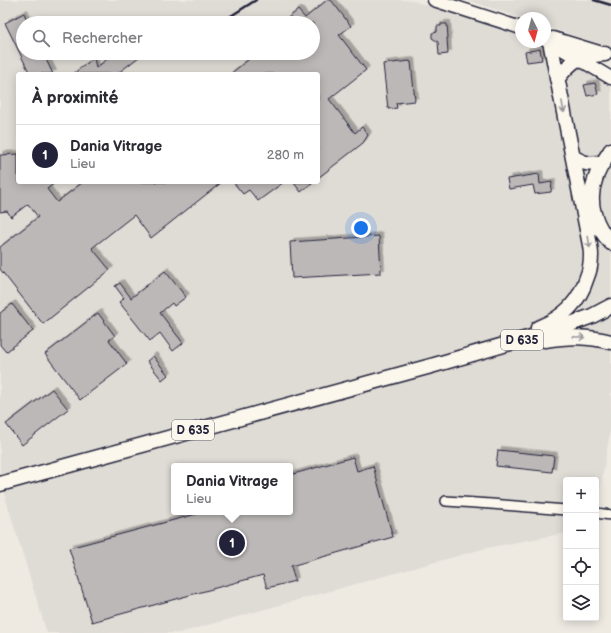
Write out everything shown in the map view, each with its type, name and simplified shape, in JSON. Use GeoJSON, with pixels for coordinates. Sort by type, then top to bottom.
{"type":"FeatureCollection","features":[{"type":"Feature","properties":{"kind":"main road"},"geometry":{"type":"LineString","coordinates":[[434,0],[515,26]]}},
{"type":"Feature","properties":{"kind":"main road"},"geometry":{"type":"LineString","coordinates":[[551,39],[608,55]]}},
{"type":"Feature","properties":{"kind":"main road"},"geometry":{"type":"LineString","coordinates":[[551,40],[611,78]]}},
{"type":"Feature","properties":{"kind":"main road"},"geometry":{"type":"LineString","coordinates":[[386,378],[538,328],[561,315],[571,307],[579,297],[590,270],[590,240],[549,48]]}},
{"type":"Feature","properties":{"kind":"main road"},"geometry":{"type":"LineString","coordinates":[[557,79],[572,62],[583,56],[608,55]]}},
{"type":"Feature","properties":{"kind":"main road"},"geometry":{"type":"LineString","coordinates":[[573,157],[580,162],[595,164],[607,156]]}},
{"type":"Feature","properties":{"kind":"main road"},"geometry":{"type":"LineString","coordinates":[[607,156],[595,180],[592,207],[597,224],[611,243]]}},
{"type":"Feature","properties":{"kind":"main road","name":"D 635"},"geometry":{"type":"LineString","coordinates":[[0,484],[431,366],[552,331],[592,316],[611,306]]}},
{"type":"Feature","properties":{"kind":"main road"},"geometry":{"type":"LineString","coordinates":[[431,366],[559,338],[574,336],[589,337],[611,342]]}},
{"type":"Feature","properties":{"kind":"street"},"geometry":{"type":"LineString","coordinates":[[446,501],[563,510]]}},
{"type":"Feature","properties":{"kind":"street"},"geometry":{"type":"LineString","coordinates":[[599,513],[611,515]]}},
{"type":"Feature","properties":{"kind":"shaded area"},"geometry":{"type":"Polygon","coordinates":[[[0,0],[406,0],[515,34],[515,48],[550,48],[611,76],[611,426],[599,496],[599,477],[563,477],[563,534],[486,548],[179,633],[47,633],[7,503],[0,473],[0,0]]]}},
{"type":"Feature","properties":{"kind":"shaded area"},"geometry":{"type":"Polygon","coordinates":[[[467,0],[611,0],[611,48],[551,28],[551,12],[515,12],[515,16],[467,0]]]}},
{"type":"Feature","properties":{"kind":"building"},"geometry":{"type":"Polygon","coordinates":[[[327,0],[331,0],[351,26],[339,35],[366,70],[329,99],[355,133],[362,127],[368,135],[363,143],[320,176],[320,72],[233,72],[248,60],[320,60],[320,16],[307,16],[327,0]]]}},
{"type":"Feature","properties":{"kind":"building"},"geometry":{"type":"Polygon","coordinates":[[[298,10],[303,16],[291,16],[298,10]]]}},
{"type":"Feature","properties":{"kind":"building"},"geometry":{"type":"Polygon","coordinates":[[[24,13],[25,16],[18,16],[24,13]]]}},
{"type":"Feature","properties":{"kind":"building"},"geometry":{"type":"Polygon","coordinates":[[[16,17],[16,45],[5,23],[16,17]]]}},
{"type":"Feature","properties":{"kind":"building"},"geometry":{"type":"Polygon","coordinates":[[[441,24],[447,24],[448,54],[439,55],[438,42],[432,38],[432,33],[437,32],[437,26],[441,26],[441,24]]]}},
{"type":"Feature","properties":{"kind":"building"},"geometry":{"type":"Polygon","coordinates":[[[540,49],[542,60],[527,62],[525,52],[540,49]]]}},
{"type":"Feature","properties":{"kind":"building"},"geometry":{"type":"Polygon","coordinates":[[[23,60],[46,60],[52,72],[29,72],[23,60]]]}},
{"type":"Feature","properties":{"kind":"building"},"geometry":{"type":"Polygon","coordinates":[[[91,60],[94,60],[96,68],[106,60],[135,60],[120,72],[76,72],[91,60]]]}},
{"type":"Feature","properties":{"kind":"building"},"geometry":{"type":"Polygon","coordinates":[[[410,61],[415,101],[396,103],[397,108],[388,109],[383,64],[410,61]]]}},
{"type":"Feature","properties":{"kind":"building"},"geometry":{"type":"Polygon","coordinates":[[[595,83],[598,94],[587,96],[584,85],[595,83]]]}},
{"type":"Feature","properties":{"kind":"building"},"geometry":{"type":"Polygon","coordinates":[[[16,154],[16,184],[53,184],[47,189],[57,202],[80,184],[219,184],[151,238],[134,215],[92,248],[110,270],[43,324],[0,269],[0,247],[38,217],[28,204],[11,217],[7,211],[0,212],[0,155],[16,154]]]}},
{"type":"Feature","properties":{"kind":"building"},"geometry":{"type":"Polygon","coordinates":[[[539,174],[540,184],[552,182],[551,192],[535,194],[533,185],[509,189],[507,179],[539,174]]]}},
{"type":"Feature","properties":{"kind":"building"},"geometry":{"type":"Polygon","coordinates":[[[235,184],[281,184],[258,201],[249,190],[243,194],[235,184]]]}},
{"type":"Feature","properties":{"kind":"building"},"geometry":{"type":"Polygon","coordinates":[[[295,184],[311,184],[301,192],[295,184]]]}},
{"type":"Feature","properties":{"kind":"building"},"geometry":{"type":"Polygon","coordinates":[[[379,236],[381,273],[292,278],[290,242],[379,236]]]}},
{"type":"Feature","properties":{"kind":"building"},"geometry":{"type":"Polygon","coordinates":[[[165,271],[186,297],[174,306],[172,303],[160,313],[183,343],[173,351],[160,333],[150,341],[119,302],[124,298],[115,286],[120,283],[131,298],[165,271]]]}},
{"type":"Feature","properties":{"kind":"building"},"geometry":{"type":"Polygon","coordinates":[[[12,304],[33,331],[6,352],[0,345],[0,313],[12,304]]]}},
{"type":"Feature","properties":{"kind":"building"},"geometry":{"type":"Polygon","coordinates":[[[98,313],[115,336],[109,340],[127,364],[80,400],[45,354],[98,313]]]}},
{"type":"Feature","properties":{"kind":"building"},"geometry":{"type":"Polygon","coordinates":[[[153,356],[168,375],[162,380],[147,361],[153,356]]]}},
{"type":"Feature","properties":{"kind":"building"},"geometry":{"type":"Polygon","coordinates":[[[52,389],[68,409],[22,445],[6,424],[52,389]]]}},
{"type":"Feature","properties":{"kind":"building"},"geometry":{"type":"Polygon","coordinates":[[[498,450],[554,456],[552,472],[496,466],[498,450]]]}},
{"type":"Feature","properties":{"kind":"building"},"geometry":{"type":"Polygon","coordinates":[[[353,457],[357,471],[373,466],[393,537],[291,566],[295,581],[267,588],[263,575],[92,622],[69,548],[193,515],[293,515],[293,474],[353,457]]]}},
{"type":"Feature","properties":{"kind":"railway"},"geometry":{"type":"LineString","coordinates":[[231,16],[256,0]]}},
{"type":"Feature","properties":{"kind":"railway"},"geometry":{"type":"LineString","coordinates":[[594,0],[611,5]]}},
{"type":"Feature","properties":{"kind":"place","name":"Dania Vitrage"},"geometry":{"type":"Point","coordinates":[232,543]}}]}
